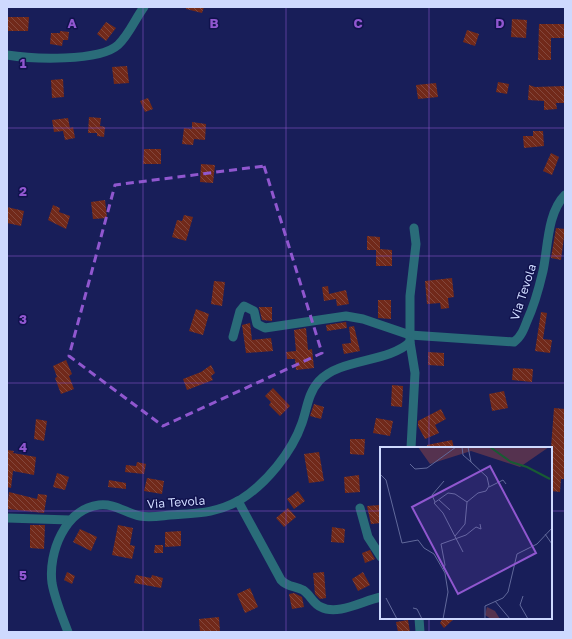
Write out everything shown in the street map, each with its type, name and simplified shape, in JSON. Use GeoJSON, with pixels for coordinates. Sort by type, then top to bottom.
{"type":"FeatureCollection","features":[{"type":"Feature","properties":{"kind":"street"},"geometry":{"type":"LineString","coordinates":[[7,55],[48,58],[104,53],[120,43],[144,7]]}},
{"type":"Feature","properties":{"kind":"street","name":"Via Tevola"},"geometry":{"type":"LineString","coordinates":[[233,337],[240,311],[244,306],[254,311],[257,324],[263,328],[346,316],[363,319],[410,339],[508,342],[518,339],[527,323],[538,291],[554,214],[559,202],[565,195]]}},
{"type":"Feature","properties":{"kind":"street"},"geometry":{"type":"LineString","coordinates":[[411,447],[415,373],[410,339],[410,296],[416,244],[414,228]]}},
{"type":"Feature","properties":{"kind":"street","name":"Via Tevola"},"geometry":{"type":"LineString","coordinates":[[68,632],[54,592],[52,573],[59,541],[70,520],[87,509],[99,505],[112,506],[137,515],[151,517],[200,514],[238,501],[253,490],[266,477],[293,442],[302,423],[311,394],[320,380],[334,372],[397,350],[410,339]]}},
{"type":"Feature","properties":{"kind":"street"},"geometry":{"type":"LineString","coordinates":[[238,501],[285,584],[302,590],[316,604],[326,609],[352,607],[380,597]]}},
{"type":"Feature","properties":{"kind":"street"},"geometry":{"type":"LineString","coordinates":[[360,508],[368,537],[380,555]]}},
{"type":"Feature","properties":{"kind":"street"},"geometry":{"type":"LineString","coordinates":[[7,518],[70,520]]}},
{"type":"Feature","properties":{"kind":"street"},"geometry":{"type":"LineString","coordinates":[[419,619],[420,632]]}},
{"type":"Feature","properties":{"kind":"highlighted area"},"geometry":{"type":"Polygon","coordinates":[[[264,166],[322,353],[163,426],[69,356],[115,185],[264,166]]]}},
{"type":"Feature","properties":{"kind":"building"},"geometry":{"type":"Polygon","coordinates":[[[186,7],[204,7],[202,13],[186,9],[186,7]]]}},
{"type":"Feature","properties":{"kind":"building"},"geometry":{"type":"Polygon","coordinates":[[[7,17],[29,17],[28,31],[7,31],[7,17]]]}},
{"type":"Feature","properties":{"kind":"building"},"geometry":{"type":"Polygon","coordinates":[[[512,19],[527,20],[526,38],[511,37],[512,19]]]}},
{"type":"Feature","properties":{"kind":"building"},"geometry":{"type":"Polygon","coordinates":[[[106,22],[116,28],[106,41],[97,34],[106,22]]]}},
{"type":"Feature","properties":{"kind":"building"},"geometry":{"type":"Polygon","coordinates":[[[539,24],[565,24],[565,38],[551,38],[551,60],[538,60],[539,24]]]}},
{"type":"Feature","properties":{"kind":"building"},"geometry":{"type":"Polygon","coordinates":[[[467,30],[479,34],[475,46],[463,42],[467,30]]]}},
{"type":"Feature","properties":{"kind":"building"},"geometry":{"type":"Polygon","coordinates":[[[60,31],[69,32],[68,40],[63,40],[62,46],[50,44],[51,33],[60,33],[60,31]]]}},
{"type":"Feature","properties":{"kind":"building"},"geometry":{"type":"Polygon","coordinates":[[[127,66],[129,83],[114,84],[112,67],[127,66]]]}},
{"type":"Feature","properties":{"kind":"building"},"geometry":{"type":"Polygon","coordinates":[[[63,79],[64,97],[52,98],[51,80],[63,79]]]}},
{"type":"Feature","properties":{"kind":"building"},"geometry":{"type":"Polygon","coordinates":[[[498,82],[509,84],[507,94],[496,92],[498,82]]]}},
{"type":"Feature","properties":{"kind":"building"},"geometry":{"type":"Polygon","coordinates":[[[436,83],[438,97],[418,99],[416,85],[436,83]]]}},
{"type":"Feature","properties":{"kind":"building"},"geometry":{"type":"Polygon","coordinates":[[[529,85],[535,87],[565,86],[565,103],[556,103],[557,109],[544,110],[544,101],[528,100],[529,85]]]}},
{"type":"Feature","properties":{"kind":"building"},"geometry":{"type":"Polygon","coordinates":[[[148,98],[153,109],[145,112],[140,101],[148,98]]]}},
{"type":"Feature","properties":{"kind":"building"},"geometry":{"type":"Polygon","coordinates":[[[89,117],[101,118],[100,126],[105,127],[104,137],[97,136],[97,133],[88,133],[89,117]]]}},
{"type":"Feature","properties":{"kind":"building"},"geometry":{"type":"Polygon","coordinates":[[[68,118],[70,128],[73,127],[75,138],[65,140],[63,131],[54,132],[52,120],[68,118]]]}},
{"type":"Feature","properties":{"kind":"building"},"geometry":{"type":"Polygon","coordinates":[[[192,122],[206,124],[205,140],[194,139],[193,145],[182,144],[184,128],[192,129],[192,122]]]}},
{"type":"Feature","properties":{"kind":"building"},"geometry":{"type":"Polygon","coordinates":[[[533,131],[543,131],[544,146],[524,148],[523,136],[533,136],[533,131]]]}},
{"type":"Feature","properties":{"kind":"building"},"geometry":{"type":"Polygon","coordinates":[[[144,149],[161,149],[161,164],[143,164],[144,149]]]}},
{"type":"Feature","properties":{"kind":"building"},"geometry":{"type":"Polygon","coordinates":[[[551,153],[559,157],[552,175],[543,171],[551,153]]]}},
{"type":"Feature","properties":{"kind":"building"},"geometry":{"type":"Polygon","coordinates":[[[201,164],[215,165],[213,183],[200,182],[201,164]]]}},
{"type":"Feature","properties":{"kind":"building"},"geometry":{"type":"Polygon","coordinates":[[[105,200],[107,218],[93,219],[91,202],[105,200]]]}},
{"type":"Feature","properties":{"kind":"building"},"geometry":{"type":"Polygon","coordinates":[[[53,205],[60,208],[59,212],[70,216],[66,229],[48,220],[53,205]]]}},
{"type":"Feature","properties":{"kind":"building"},"geometry":{"type":"Polygon","coordinates":[[[7,207],[24,211],[21,226],[7,223],[7,207]]]}},
{"type":"Feature","properties":{"kind":"building"},"geometry":{"type":"Polygon","coordinates":[[[184,215],[193,217],[186,241],[172,237],[177,220],[182,221],[184,215]]]}},
{"type":"Feature","properties":{"kind":"building"},"geometry":{"type":"Polygon","coordinates":[[[556,228],[565,229],[561,260],[551,258],[556,228]]]}},
{"type":"Feature","properties":{"kind":"building"},"geometry":{"type":"Polygon","coordinates":[[[367,236],[380,237],[380,249],[392,250],[392,266],[376,266],[376,250],[367,250],[367,236]]]}},
{"type":"Feature","properties":{"kind":"building"},"geometry":{"type":"Polygon","coordinates":[[[452,278],[454,297],[448,298],[449,308],[441,309],[440,303],[427,304],[425,281],[452,278]]]}},
{"type":"Feature","properties":{"kind":"building"},"geometry":{"type":"Polygon","coordinates":[[[214,281],[225,282],[222,306],[211,304],[214,281]]]}},
{"type":"Feature","properties":{"kind":"building"},"geometry":{"type":"Polygon","coordinates":[[[328,286],[329,294],[346,290],[349,304],[337,306],[336,299],[324,301],[322,287],[328,286]]]}},
{"type":"Feature","properties":{"kind":"building"},"geometry":{"type":"Polygon","coordinates":[[[378,300],[391,300],[391,319],[378,318],[378,300]]]}},
{"type":"Feature","properties":{"kind":"building"},"geometry":{"type":"Polygon","coordinates":[[[259,307],[272,307],[272,321],[262,320],[259,307]]]}},
{"type":"Feature","properties":{"kind":"building"},"geometry":{"type":"Polygon","coordinates":[[[196,309],[209,314],[203,335],[189,331],[196,309]]]}},
{"type":"Feature","properties":{"kind":"building"},"geometry":{"type":"Polygon","coordinates":[[[541,312],[547,313],[543,339],[552,340],[550,353],[535,351],[541,312]]]}},
{"type":"Feature","properties":{"kind":"building"},"geometry":{"type":"Polygon","coordinates":[[[346,322],[347,328],[327,331],[326,325],[346,322]]]}},
{"type":"Feature","properties":{"kind":"building"},"geometry":{"type":"Polygon","coordinates":[[[250,323],[252,340],[271,338],[273,351],[246,353],[242,325],[250,323]]]}},
{"type":"Feature","properties":{"kind":"building"},"geometry":{"type":"Polygon","coordinates":[[[354,326],[360,351],[344,354],[342,344],[351,343],[349,327],[354,326]]]}},
{"type":"Feature","properties":{"kind":"building"},"geometry":{"type":"Polygon","coordinates":[[[306,328],[308,350],[312,349],[314,368],[296,370],[295,359],[287,359],[286,352],[296,351],[294,330],[306,328]]]}},
{"type":"Feature","properties":{"kind":"building"},"geometry":{"type":"Polygon","coordinates":[[[428,352],[444,353],[444,366],[428,365],[428,352]]]}},
{"type":"Feature","properties":{"kind":"building"},"geometry":{"type":"Polygon","coordinates":[[[66,360],[72,374],[69,376],[74,389],[61,394],[55,378],[57,377],[53,366],[66,360]]]}},
{"type":"Feature","properties":{"kind":"building"},"geometry":{"type":"Polygon","coordinates":[[[211,365],[215,373],[211,376],[213,380],[187,390],[183,379],[201,372],[211,365]]]}},
{"type":"Feature","properties":{"kind":"building"},"geometry":{"type":"Polygon","coordinates":[[[513,368],[533,369],[532,382],[512,380],[513,368]]]}},
{"type":"Feature","properties":{"kind":"building"},"geometry":{"type":"Polygon","coordinates":[[[392,385],[403,386],[402,407],[391,406],[392,385]]]}},
{"type":"Feature","properties":{"kind":"building"},"geometry":{"type":"Polygon","coordinates":[[[273,388],[290,406],[280,416],[269,405],[271,402],[265,396],[273,388]]]}},
{"type":"Feature","properties":{"kind":"building"},"geometry":{"type":"Polygon","coordinates":[[[504,391],[508,408],[492,411],[489,394],[504,391]]]}},
{"type":"Feature","properties":{"kind":"building"},"geometry":{"type":"Polygon","coordinates":[[[314,404],[324,407],[321,419],[310,416],[314,404]]]}},
{"type":"Feature","properties":{"kind":"building"},"geometry":{"type":"Polygon","coordinates":[[[554,408],[565,409],[565,479],[561,479],[560,492],[552,491],[551,447],[554,408]]]}},
{"type":"Feature","properties":{"kind":"building"},"geometry":{"type":"Polygon","coordinates":[[[441,409],[446,419],[435,425],[439,433],[425,439],[418,426],[418,421],[441,409]]]}},
{"type":"Feature","properties":{"kind":"building"},"geometry":{"type":"Polygon","coordinates":[[[376,418],[393,421],[390,436],[373,433],[376,418]]]}},
{"type":"Feature","properties":{"kind":"building"},"geometry":{"type":"Polygon","coordinates":[[[36,419],[47,421],[44,441],[34,439],[36,419]]]}},
{"type":"Feature","properties":{"kind":"building"},"geometry":{"type":"Polygon","coordinates":[[[350,439],[365,439],[364,455],[350,454],[350,439]]]}},
{"type":"Feature","properties":{"kind":"building"},"geometry":{"type":"Polygon","coordinates":[[[452,440],[454,447],[427,447],[427,445],[452,440]]]}},
{"type":"Feature","properties":{"kind":"building"},"geometry":{"type":"Polygon","coordinates":[[[7,450],[14,451],[13,453],[36,457],[34,475],[13,471],[11,488],[7,487],[7,450]]]}},
{"type":"Feature","properties":{"kind":"building"},"geometry":{"type":"Polygon","coordinates":[[[319,452],[324,481],[309,483],[304,454],[319,452]]]}},
{"type":"Feature","properties":{"kind":"building"},"geometry":{"type":"Polygon","coordinates":[[[137,462],[146,464],[144,474],[125,472],[126,465],[136,466],[137,462]]]}},
{"type":"Feature","properties":{"kind":"building"},"geometry":{"type":"Polygon","coordinates":[[[57,473],[69,477],[65,490],[53,487],[57,473]]]}},
{"type":"Feature","properties":{"kind":"building"},"geometry":{"type":"Polygon","coordinates":[[[359,475],[360,492],[345,493],[344,477],[359,475]]]}},
{"type":"Feature","properties":{"kind":"building"},"geometry":{"type":"Polygon","coordinates":[[[147,478],[164,481],[162,494],[144,491],[147,478]]]}},
{"type":"Feature","properties":{"kind":"building"},"geometry":{"type":"Polygon","coordinates":[[[109,480],[126,483],[126,489],[108,487],[109,480]]]}},
{"type":"Feature","properties":{"kind":"building"},"geometry":{"type":"Polygon","coordinates":[[[298,491],[305,501],[294,509],[287,499],[298,491]]]}},
{"type":"Feature","properties":{"kind":"building"},"geometry":{"type":"Polygon","coordinates":[[[9,492],[37,499],[38,494],[47,495],[44,513],[7,509],[9,492]]]}},
{"type":"Feature","properties":{"kind":"building"},"geometry":{"type":"Polygon","coordinates":[[[380,505],[380,523],[371,524],[367,506],[380,505]]]}},
{"type":"Feature","properties":{"kind":"building"},"geometry":{"type":"Polygon","coordinates":[[[288,508],[296,517],[284,527],[276,518],[288,508]]]}},
{"type":"Feature","properties":{"kind":"building"},"geometry":{"type":"Polygon","coordinates":[[[30,525],[45,525],[44,549],[30,548],[30,525]]]}},
{"type":"Feature","properties":{"kind":"building"},"geometry":{"type":"Polygon","coordinates":[[[118,525],[133,528],[130,545],[135,546],[132,559],[112,555],[118,525]]]}},
{"type":"Feature","properties":{"kind":"building"},"geometry":{"type":"Polygon","coordinates":[[[332,527],[345,529],[344,543],[331,542],[332,527]]]}},
{"type":"Feature","properties":{"kind":"building"},"geometry":{"type":"Polygon","coordinates":[[[80,529],[97,537],[91,551],[73,542],[80,529]]]}},
{"type":"Feature","properties":{"kind":"building"},"geometry":{"type":"Polygon","coordinates":[[[181,531],[181,546],[165,547],[165,532],[181,531]]]}},
{"type":"Feature","properties":{"kind":"building"},"geometry":{"type":"Polygon","coordinates":[[[155,545],[163,545],[163,553],[154,553],[155,545]]]}},
{"type":"Feature","properties":{"kind":"building"},"geometry":{"type":"Polygon","coordinates":[[[370,550],[375,559],[365,563],[362,553],[370,550]]]}},
{"type":"Feature","properties":{"kind":"building"},"geometry":{"type":"Polygon","coordinates":[[[67,572],[75,576],[72,584],[64,580],[67,572]]]}},
{"type":"Feature","properties":{"kind":"building"},"geometry":{"type":"Polygon","coordinates":[[[324,572],[326,598],[320,599],[315,594],[313,573],[324,572]]]}},
{"type":"Feature","properties":{"kind":"building"},"geometry":{"type":"Polygon","coordinates":[[[363,572],[370,585],[358,591],[352,579],[363,572]]]}},
{"type":"Feature","properties":{"kind":"building"},"geometry":{"type":"Polygon","coordinates":[[[136,575],[151,578],[152,575],[163,578],[161,588],[134,583],[136,575]]]}},
{"type":"Feature","properties":{"kind":"building"},"geometry":{"type":"Polygon","coordinates":[[[250,588],[258,607],[245,613],[237,594],[250,588]]]}},
{"type":"Feature","properties":{"kind":"building"},"geometry":{"type":"Polygon","coordinates":[[[294,593],[302,597],[304,607],[292,609],[289,594],[294,593]]]}},
{"type":"Feature","properties":{"kind":"building"},"geometry":{"type":"Polygon","coordinates":[[[219,617],[220,632],[200,632],[199,619],[219,617]]]}},
{"type":"Feature","properties":{"kind":"building"},"geometry":{"type":"Polygon","coordinates":[[[442,619],[454,619],[444,628],[440,623],[442,619]]]}},
{"type":"Feature","properties":{"kind":"building"},"geometry":{"type":"Polygon","coordinates":[[[408,620],[410,632],[398,632],[396,622],[408,620]]]}}]}
